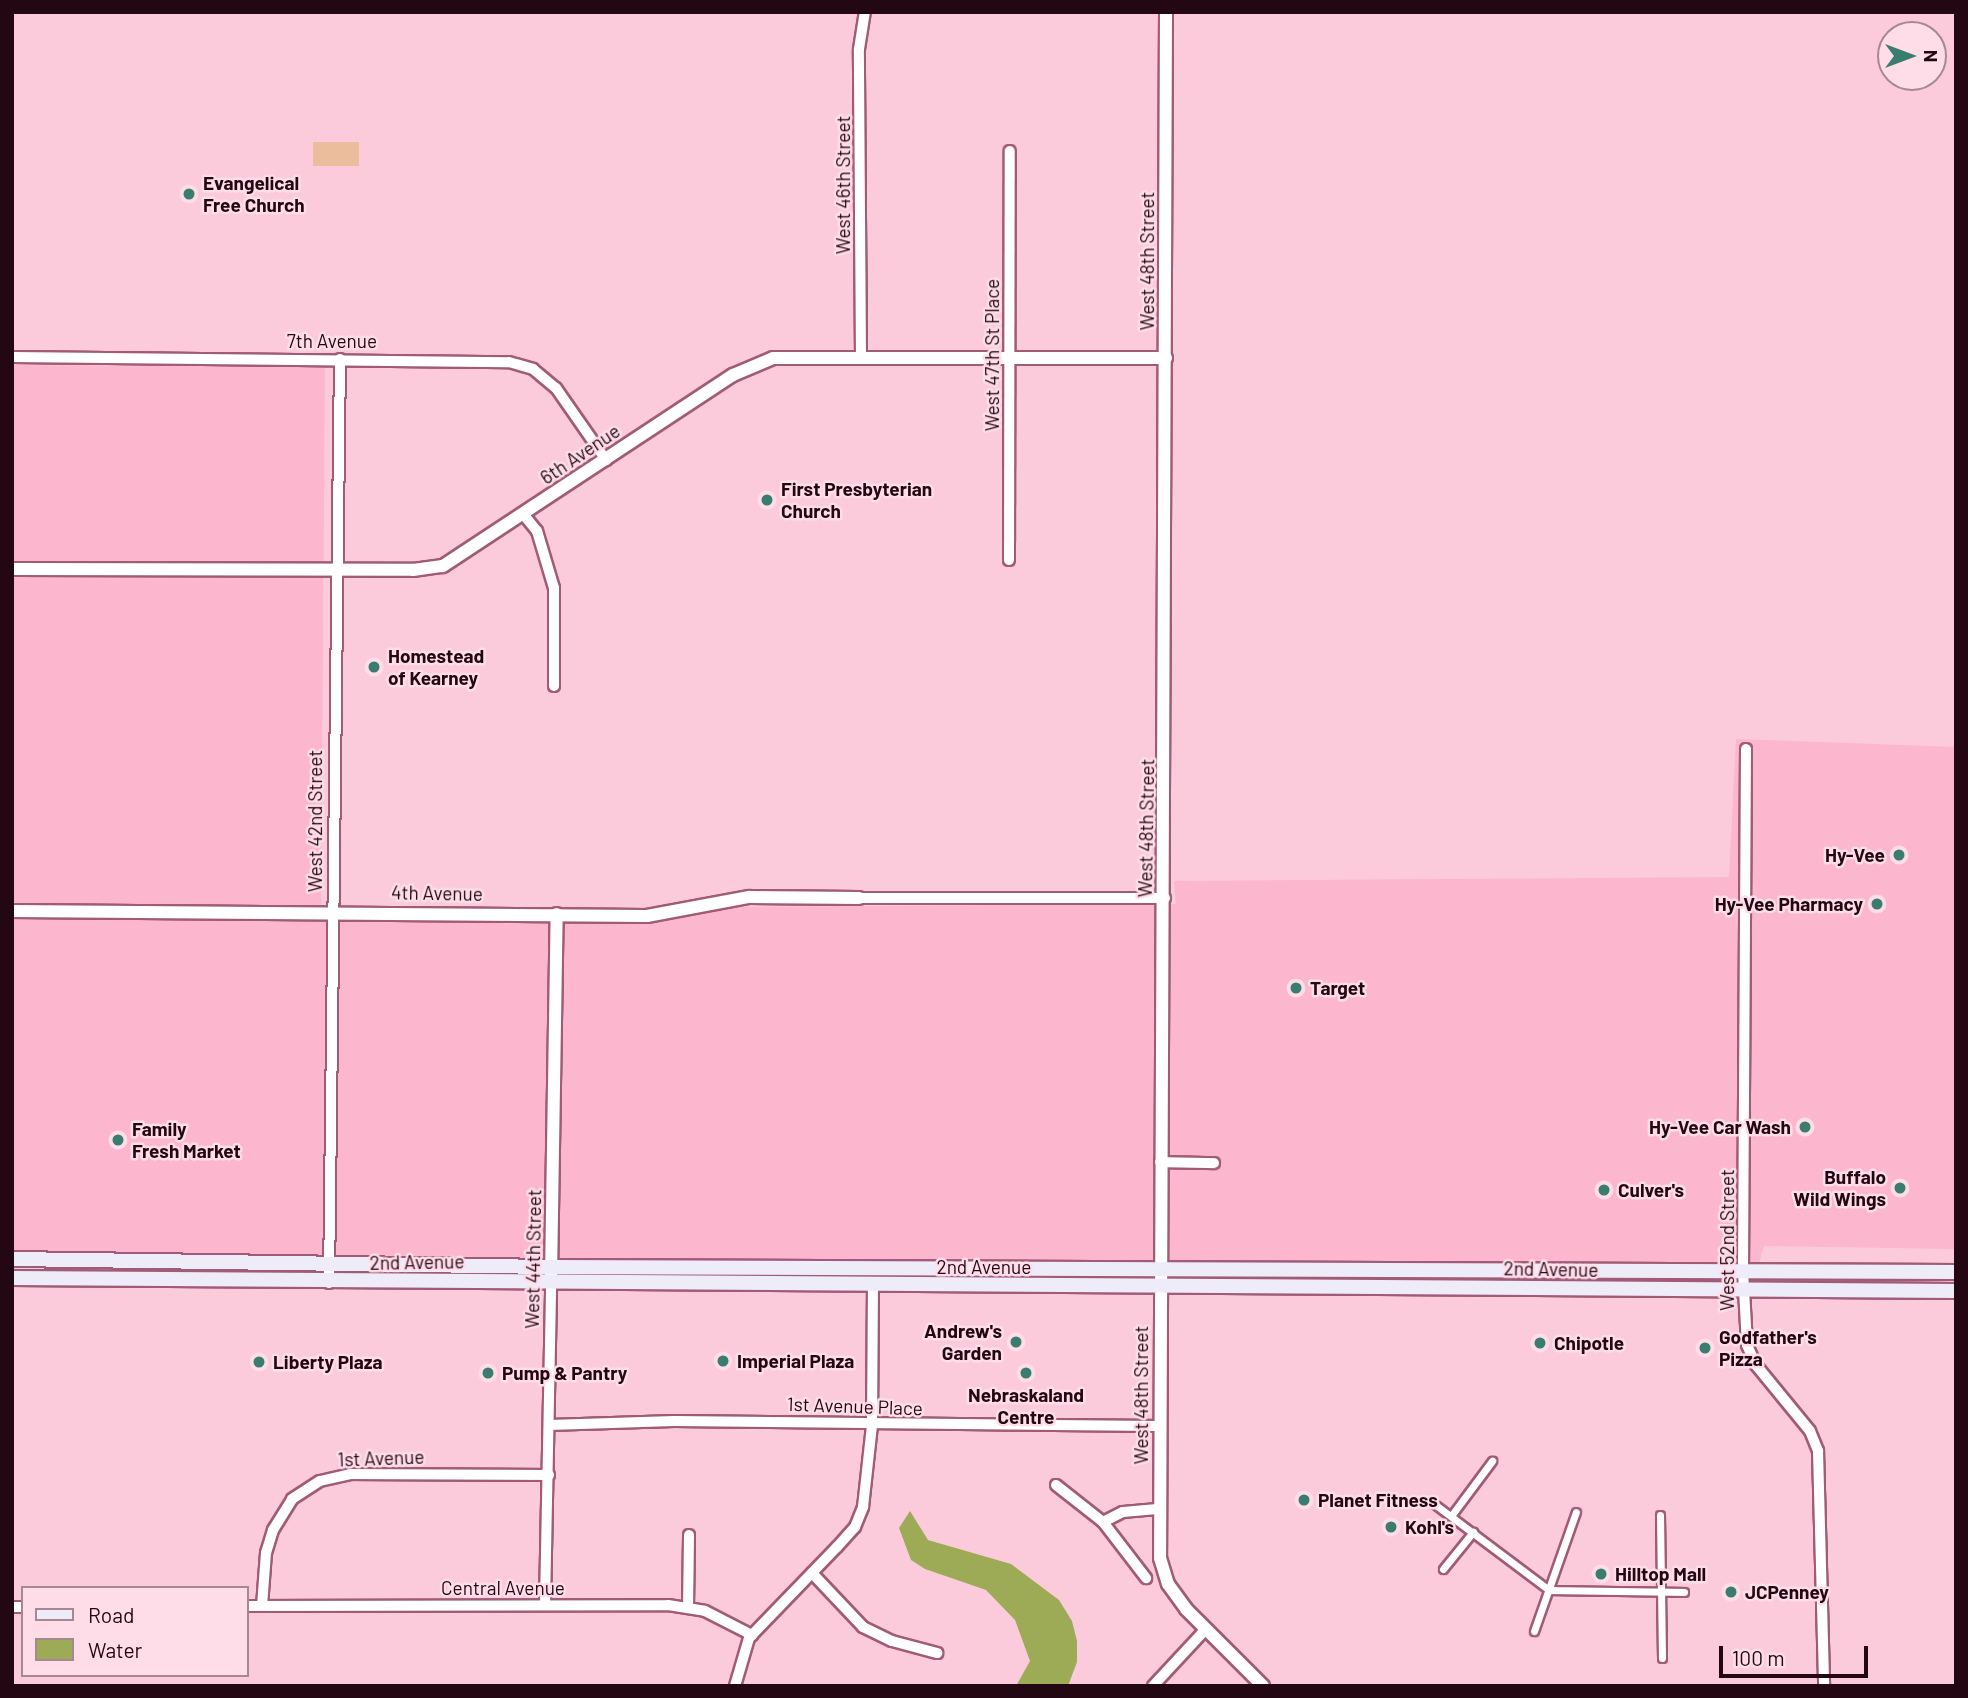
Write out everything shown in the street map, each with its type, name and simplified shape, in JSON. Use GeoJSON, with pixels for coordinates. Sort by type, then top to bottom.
{"type":"FeatureCollection","features":[{"type":"Feature","properties":{"kind":"main road","name":"2nd Avenue"},"geometry":{"type":"LineString","coordinates":[[12,1259],[330,1265],[873,1287],[1160,1285],[1956,1291]]}},
{"type":"Feature","properties":{"kind":"main road","name":"2nd Avenue"},"geometry":{"type":"LineString","coordinates":[[12,1278],[329,1283],[551,1273],[1160,1269],[1956,1272]]}},
{"type":"Feature","properties":{"kind":"street","name":"West 46th Street"},"geometry":{"type":"LineString","coordinates":[[861,358],[859,49],[865,12]]}},
{"type":"Feature","properties":{"kind":"street","name":"West 48th Street"},"geometry":{"type":"LineString","coordinates":[[1166,12],[1166,898],[1161,924],[1160,1558],[1168,1584],[1205,1630],[1263,1686]]}},
{"type":"Feature","properties":{"kind":"street","name":"West 47th St Place"},"geometry":{"type":"LineString","coordinates":[[1009,560],[1010,151]]}},
{"type":"Feature","properties":{"kind":"street","name":"7th Avenue"},"geometry":{"type":"LineString","coordinates":[[12,357],[485,359],[533,369],[556,388],[606,460]]}},
{"type":"Feature","properties":{"kind":"street","name":"6th Avenue"},"geometry":{"type":"LineString","coordinates":[[12,569],[413,570],[443,566],[753,365],[773,358],[1166,358]]}},
{"type":"Feature","properties":{"kind":"street","name":"West 42nd Street"},"geometry":{"type":"LineString","coordinates":[[329,1283],[335,570],[340,359]]}},
{"type":"Feature","properties":{"kind":"street"},"geometry":{"type":"LineString","coordinates":[[524,515],[537,531],[554,589],[554,686]]}},
{"type":"Feature","properties":{"kind":"street","name":"West 52nd Street"},"geometry":{"type":"LineString","coordinates":[[1746,749],[1743,1290],[1747,1345],[1756,1365],[1793,1405],[1818,1451],[1824,1686]]}},
{"type":"Feature","properties":{"kind":"street","name":"4th Avenue"},"geometry":{"type":"LineString","coordinates":[[12,911],[647,916],[749,897],[859,898]]}},
{"type":"Feature","properties":{"kind":"street"},"geometry":{"type":"LineString","coordinates":[[859,898],[1166,898]]}},
{"type":"Feature","properties":{"kind":"street","name":"West 44th Street"},"geometry":{"type":"LineString","coordinates":[[545,1605],[557,914]]}},
{"type":"Feature","properties":{"kind":"street"},"geometry":{"type":"LineString","coordinates":[[1160,1162],[1214,1163]]}},
{"type":"Feature","properties":{"kind":"street"},"geometry":{"type":"LineString","coordinates":[[735,1686],[740,1656],[752,1635],[855,1527],[863,1507],[872,1426],[873,1287]]}},
{"type":"Feature","properties":{"kind":"street","name":"1st Avenue Place"},"geometry":{"type":"LineString","coordinates":[[549,1425],[770,1421],[872,1426],[1159,1426]]}},
{"type":"Feature","properties":{"kind":"street"},"geometry":{"type":"LineString","coordinates":[[1451,1516],[1492,1461]]}},
{"type":"Feature","properties":{"kind":"street","name":"1st Avenue"},"geometry":{"type":"LineString","coordinates":[[262,1606],[266,1553],[273,1530],[292,1499],[320,1481],[350,1474],[549,1475]]}},
{"type":"Feature","properties":{"kind":"street"},"geometry":{"type":"LineString","coordinates":[[1056,1485],[1103,1522],[1146,1578]]}},
{"type":"Feature","properties":{"kind":"street"},"geometry":{"type":"LineString","coordinates":[[1433,1503],[1549,1590],[1684,1592]]}},
{"type":"Feature","properties":{"kind":"street"},"geometry":{"type":"LineString","coordinates":[[1103,1522],[1123,1512],[1160,1509]]}},
{"type":"Feature","properties":{"kind":"street"},"geometry":{"type":"LineString","coordinates":[[1534,1631],[1576,1512]]}},
{"type":"Feature","properties":{"kind":"street"},"geometry":{"type":"LineString","coordinates":[[1660,1515],[1662,1658]]}},
{"type":"Feature","properties":{"kind":"street"},"geometry":{"type":"LineString","coordinates":[[1443,1569],[1473,1532]]}},
{"type":"Feature","properties":{"kind":"street"},"geometry":{"type":"LineString","coordinates":[[688,1608],[689,1535]]}},
{"type":"Feature","properties":{"kind":"street"},"geometry":{"type":"LineString","coordinates":[[812,1573],[863,1627],[892,1641],[937,1653]]}},
{"type":"Feature","properties":{"kind":"street","name":"Central Avenue"},"geometry":{"type":"LineString","coordinates":[[248,1606],[545,1605],[688,1608],[720,1617],[752,1635]]}},
{"type":"Feature","properties":{"kind":"street"},"geometry":{"type":"LineString","coordinates":[[1153,1686],[1205,1630]]}},
{"type":"Feature","properties":{"kind":"shaded area"},"geometry":{"type":"Polygon","coordinates":[[[313,142],[359,142],[359,166],[313,166],[313,142]]]}},
{"type":"Feature","properties":{"kind":"shaded area"},"geometry":{"type":"Polygon","coordinates":[[[12,365],[325,367],[321,922],[647,923],[733,907],[1176,904],[1174,881],[1729,877],[1736,739],[1956,747],[1956,1249],[1764,1246],[1759,1263],[12,1257],[12,365]]]}},
{"type":"Feature","properties":{"kind":"water"},"geometry":{"type":"Polygon","coordinates":[[[910,1511],[928,1540],[1011,1564],[1059,1600],[1072,1621],[1077,1641],[1077,1662],[1068,1686],[1016,1686],[1030,1661],[1015,1620],[986,1590],[925,1569],[911,1560],[899,1528],[910,1511]]]}},
{"type":"Feature","properties":{"kind":"place","name":"Evangelical Free Church"},"geometry":{"type":"Point","coordinates":[189,194]}},
{"type":"Feature","properties":{"kind":"place","name":"First Presbyterian Church"},"geometry":{"type":"Point","coordinates":[767,500]}},
{"type":"Feature","properties":{"kind":"place","name":"Homestead of Kearney"},"geometry":{"type":"Point","coordinates":[374,667]}},
{"type":"Feature","properties":{"kind":"place","name":"Hy-Vee"},"geometry":{"type":"Point","coordinates":[1899,855]}},
{"type":"Feature","properties":{"kind":"place","name":"Hy-Vee Pharmacy"},"geometry":{"type":"Point","coordinates":[1877,904]}},
{"type":"Feature","properties":{"kind":"place","name":"Target"},"geometry":{"type":"Point","coordinates":[1296,988]}},
{"type":"Feature","properties":{"kind":"place","name":"Hy-Vee Car Wash"},"geometry":{"type":"Point","coordinates":[1805,1127]}},
{"type":"Feature","properties":{"kind":"place","name":"Family Fresh Market"},"geometry":{"type":"Point","coordinates":[118,1140]}},
{"type":"Feature","properties":{"kind":"place","name":"Buffalo Wild Wings"},"geometry":{"type":"Point","coordinates":[1900,1188]}},
{"type":"Feature","properties":{"kind":"place","name":"Culver's"},"geometry":{"type":"Point","coordinates":[1604,1190]}},
{"type":"Feature","properties":{"kind":"place","name":"Andrew's Garden"},"geometry":{"type":"Point","coordinates":[1016,1342]}},
{"type":"Feature","properties":{"kind":"place","name":"Chipotle"},"geometry":{"type":"Point","coordinates":[1540,1343]}},
{"type":"Feature","properties":{"kind":"place","name":"Godfather's Pizza"},"geometry":{"type":"Point","coordinates":[1705,1348]}},
{"type":"Feature","properties":{"kind":"place","name":"Imperial Plaza"},"geometry":{"type":"Point","coordinates":[723,1361]}},
{"type":"Feature","properties":{"kind":"place","name":"Liberty Plaza"},"geometry":{"type":"Point","coordinates":[259,1362]}},
{"type":"Feature","properties":{"kind":"place","name":"Pump & Pantry"},"geometry":{"type":"Point","coordinates":[488,1373]}},
{"type":"Feature","properties":{"kind":"place","name":"Nebraskaland Centre"},"geometry":{"type":"Point","coordinates":[1026,1373]}},
{"type":"Feature","properties":{"kind":"place","name":"Planet Fitness"},"geometry":{"type":"Point","coordinates":[1304,1500]}},
{"type":"Feature","properties":{"kind":"place","name":"Kohl's"},"geometry":{"type":"Point","coordinates":[1391,1527]}},
{"type":"Feature","properties":{"kind":"place","name":"Hilltop Mall"},"geometry":{"type":"Point","coordinates":[1601,1574]}},
{"type":"Feature","properties":{"kind":"place","name":"JCPenney"},"geometry":{"type":"Point","coordinates":[1731,1592]}}]}
